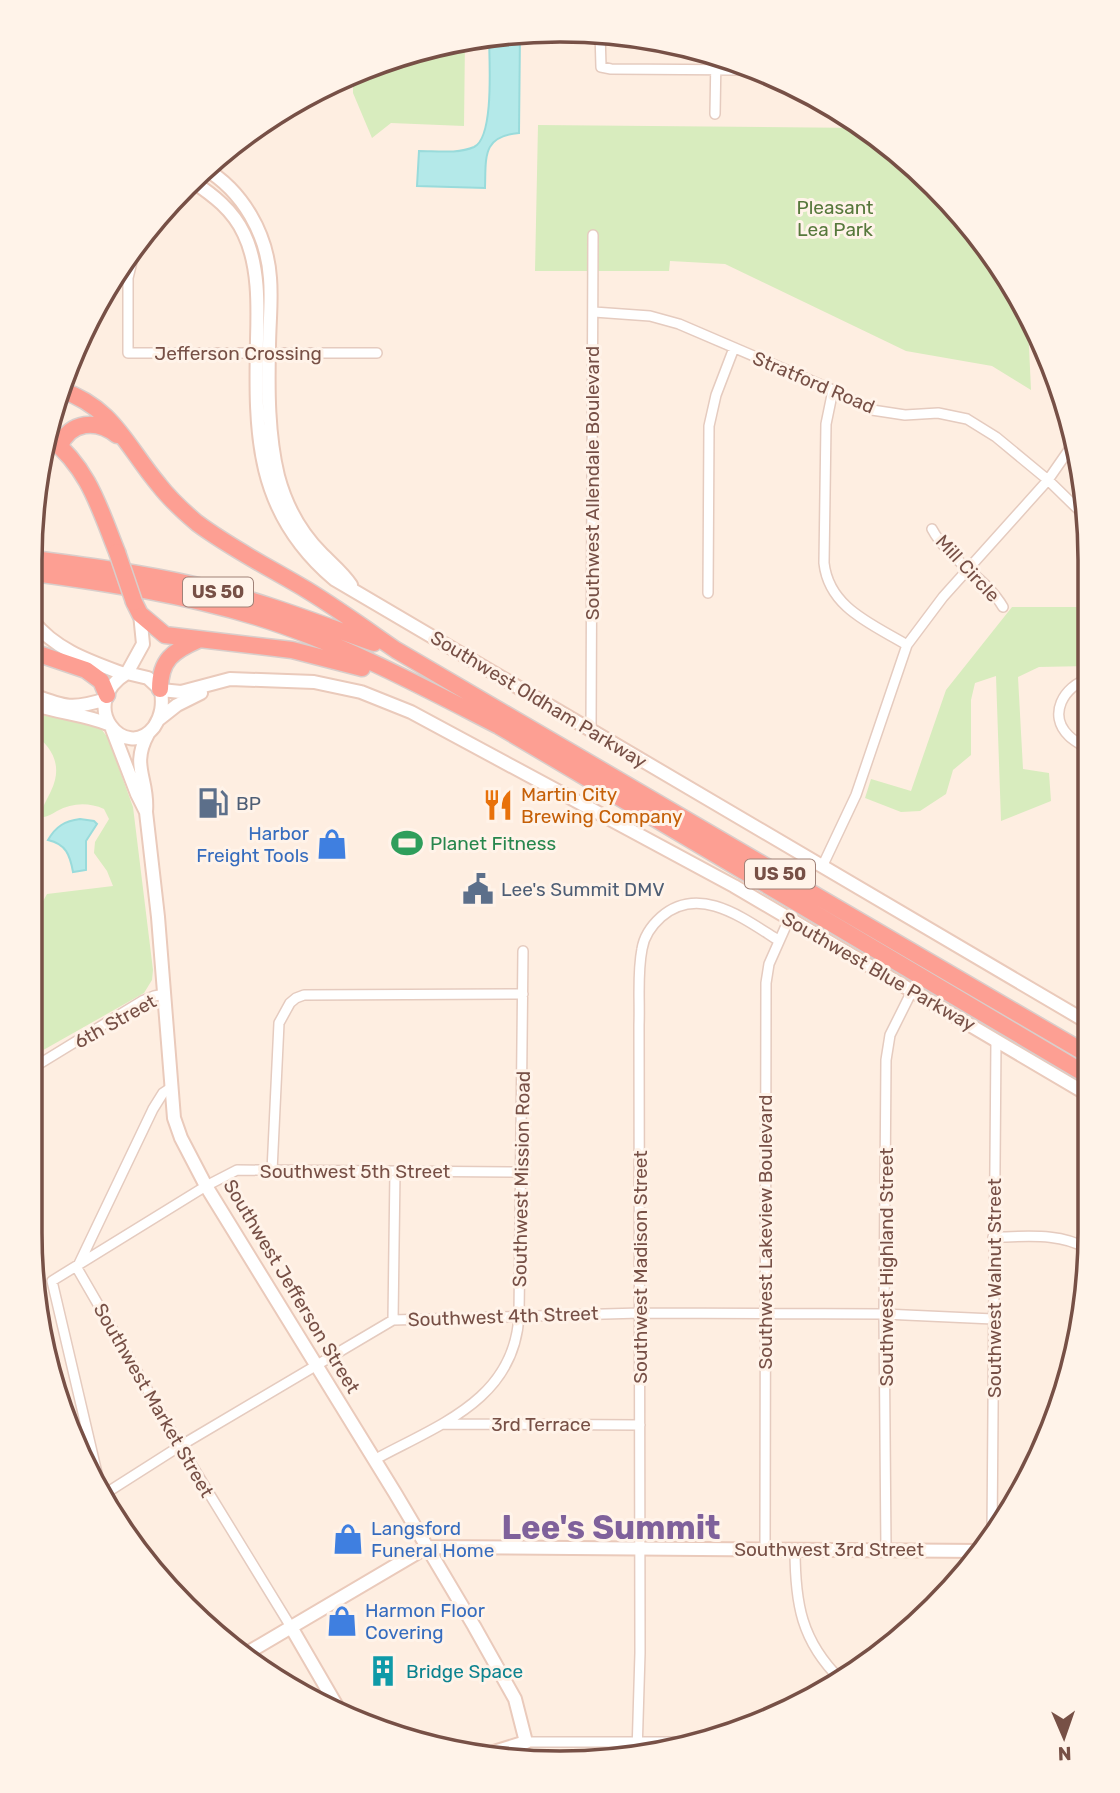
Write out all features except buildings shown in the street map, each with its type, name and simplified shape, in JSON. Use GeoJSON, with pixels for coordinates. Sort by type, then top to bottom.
{"type":"FeatureCollection","features":[{"type":"Feature","properties":{"kind":"highway"},"geometry":{"type":"LineString","coordinates":[[69,393],[107,416],[133,447],[159,486],[196,522],[233,548],[310,592],[396,650]]}},
{"type":"Feature","properties":{"kind":"highway"},"geometry":{"type":"LineString","coordinates":[[57,440],[69,431],[87,424],[110,429],[133,447]]}},
{"type":"Feature","properties":{"kind":"highway"},"geometry":{"type":"LineString","coordinates":[[56,444],[77,464],[90,483],[137,608],[165,635],[255,644],[322,656],[424,687]]}},
{"type":"Feature","properties":{"kind":"highway","name":"US 50"},"geometry":{"type":"LineString","coordinates":[[42,560],[194,585],[265,604],[396,650],[1078,1049]]}},
{"type":"Feature","properties":{"kind":"highway","name":"US 50"},"geometry":{"type":"LineString","coordinates":[[42,574],[191,599],[259,617],[424,687],[499,726],[1078,1070]]}},
{"type":"Feature","properties":{"kind":"highway"},"geometry":{"type":"LineString","coordinates":[[160,690],[160,672],[168,659],[181,648],[198,640]]}},
{"type":"Feature","properties":{"kind":"highway"},"geometry":{"type":"LineString","coordinates":[[42,655],[86,670],[101,681],[106,697]]}},
{"type":"Feature","properties":{"kind":"street"},"geometry":{"type":"LineString","coordinates":[[600,44],[601,67],[730,70]]}},
{"type":"Feature","properties":{"kind":"street"},"geometry":{"type":"LineString","coordinates":[[715,114],[716,66]]}},
{"type":"Feature","properties":{"kind":"street","name":"Southwest Oldham Parkway"},"geometry":{"type":"LineString","coordinates":[[213,176],[238,195],[248,210],[263,245],[270,282],[263,352]]}},
{"type":"Feature","properties":{"kind":"street","name":"Southwest Oldham Parkway"},"geometry":{"type":"LineString","coordinates":[[201,188],[228,209],[244,234],[252,262],[268,382],[273,478],[305,535],[343,573],[354,588],[591,731],[1078,1017]]}},
{"type":"Feature","properties":{"kind":"street","name":"Southwest Allendale Boulevard"},"geometry":{"type":"LineString","coordinates":[[591,731],[593,235]]}},
{"type":"Feature","properties":{"kind":"street","name":"Jefferson Crossing"},"geometry":{"type":"LineString","coordinates":[[130,271],[128,353],[377,353]]}},
{"type":"Feature","properties":{"kind":"street","name":"Stratford Road"},"geometry":{"type":"LineString","coordinates":[[594,312],[650,316],[679,324],[833,390],[872,410],[905,415],[938,413],[967,419],[996,437],[1075,507]]}},
{"type":"Feature","properties":{"kind":"street"},"geometry":{"type":"LineString","coordinates":[[708,593],[709,426],[716,395],[734,348]]}},
{"type":"Feature","properties":{"kind":"street"},"geometry":{"type":"LineString","coordinates":[[833,390],[826,425],[824,563],[827,581],[831,590],[848,609],[907,645]]}},
{"type":"Feature","properties":{"kind":"street"},"geometry":{"type":"LineString","coordinates":[[822,867],[856,794],[907,645],[943,597],[1048,480],[1067,453]]}},
{"type":"Feature","properties":{"kind":"street","name":"Mill Circle"},"geometry":{"type":"LineString","coordinates":[[932,529],[941,544],[996,594],[1003,607]]}},
{"type":"Feature","properties":{"kind":"street"},"geometry":{"type":"LineString","coordinates":[[42,698],[71,707],[89,705],[106,697],[126,673],[143,645],[137,608]]}},
{"type":"Feature","properties":{"kind":"street"},"geometry":{"type":"LineString","coordinates":[[42,631],[58,645],[81,657],[148,678],[160,690],[162,708],[158,720],[148,734],[128,737],[87,716],[42,707]]}},
{"type":"Feature","properties":{"kind":"street","name":"Southwest Blue Parkway"},"geometry":{"type":"LineString","coordinates":[[160,690],[181,692],[230,679],[314,682],[361,692],[411,712],[734,886],[1078,1089]]}},
{"type":"Feature","properties":{"kind":"street","name":"Southwest Blue Parkway"},"geometry":{"type":"LineString","coordinates":[[158,720],[195,695],[249,680]]}},
{"type":"Feature","properties":{"kind":"street"},"geometry":{"type":"LineString","coordinates":[[1078,683],[1072,686],[1060,703],[1059,715],[1062,727],[1078,742]]}},
{"type":"Feature","properties":{"kind":"street"},"geometry":{"type":"LineString","coordinates":[[106,697],[104,708],[110,727]]}},
{"type":"Feature","properties":{"kind":"street","name":"Southwest Jefferson Street"},"geometry":{"type":"LineString","coordinates":[[110,727],[136,794],[146,812]]}},
{"type":"Feature","properties":{"kind":"street","name":"Southwest Jefferson Street"},"geometry":{"type":"LineString","coordinates":[[148,734],[140,748],[138,762],[146,788],[174,1118],[181,1138],[206,1186],[426,1546],[515,1699],[526,1742]]}},
{"type":"Feature","properties":{"kind":"street","name":"Southwest Madison Street"},"geometry":{"type":"LineString","coordinates":[[638,1745],[639,1025],[640,966],[644,942],[653,925],[663,916],[688,903],[718,906],[778,940]]}},
{"type":"Feature","properties":{"kind":"street","name":"Southwest Lakeview Boulevard"},"geometry":{"type":"LineString","coordinates":[[765,1549],[766,984],[769,964],[789,919]]}},
{"type":"Feature","properties":{"kind":"street","name":"Southwest Mission Road"},"geometry":{"type":"LineString","coordinates":[[374,1460],[477,1401],[499,1378],[514,1349],[519,1315],[523,951]]}},
{"type":"Feature","properties":{"kind":"street","name":"Southwest Highland Street"},"geometry":{"type":"LineString","coordinates":[[886,1550],[886,1060],[890,1035],[912,991]]}},
{"type":"Feature","properties":{"kind":"street"},"geometry":{"type":"LineString","coordinates":[[272,1171],[279,1023],[296,998],[315,994],[353,993],[523,994]]}},
{"type":"Feature","properties":{"kind":"street","name":"6th Street"},"geometry":{"type":"LineString","coordinates":[[42,1062],[142,1001],[164,994]]}},
{"type":"Feature","properties":{"kind":"street","name":"Southwest Walnut Street"},"geometry":{"type":"LineString","coordinates":[[992,1519],[996,1040]]}},
{"type":"Feature","properties":{"kind":"street"},"geometry":{"type":"LineString","coordinates":[[77,1268],[153,1108],[163,1093],[172,1087]]}},
{"type":"Feature","properties":{"kind":"street","name":"Southwest 5th Street"},"geometry":{"type":"LineString","coordinates":[[94,1459],[52,1282],[206,1186],[237,1170],[521,1172]]}},
{"type":"Feature","properties":{"kind":"street"},"geometry":{"type":"LineString","coordinates":[[393,1320],[394,1171]]}},
{"type":"Feature","properties":{"kind":"street"},"geometry":{"type":"LineString","coordinates":[[993,1237],[1051,1237],[1078,1243]]}},
{"type":"Feature","properties":{"kind":"street","name":"Southwest Market Street"},"geometry":{"type":"LineString","coordinates":[[77,1268],[180,1446],[332,1699]]}},
{"type":"Feature","properties":{"kind":"street","name":"Southwest 4th Street"},"geometry":{"type":"LineString","coordinates":[[110,1490],[393,1320],[640,1313],[884,1314],[993,1319]]}},
{"type":"Feature","properties":{"kind":"street","name":"3rd Terrace"},"geometry":{"type":"LineString","coordinates":[[441,1424],[640,1425]]}},
{"type":"Feature","properties":{"kind":"street"},"geometry":{"type":"LineString","coordinates":[[253,1650],[426,1546]]}},
{"type":"Feature","properties":{"kind":"street","name":"Southwest 3rd Street"},"geometry":{"type":"LineString","coordinates":[[426,1546],[969,1551]]}},
{"type":"Feature","properties":{"kind":"street"},"geometry":{"type":"LineString","coordinates":[[794,1549],[797,1593],[805,1630],[817,1653],[834,1672]]}},
{"type":"Feature","properties":{"kind":"street"},"geometry":{"type":"LineString","coordinates":[[506,1748],[526,1742],[659,1741]]}},
{"type":"Feature","properties":{"kind":"green space"},"geometry":{"type":"Polygon","coordinates":[[[465,51],[464,126],[391,123],[372,138],[353,93],[353,85],[393,69],[465,51]]]}},
{"type":"Feature","properties":{"kind":"green space","name":"Pleasant Lea Park"},"geometry":{"type":"Polygon","coordinates":[[[538,125],[846,128],[902,171],[926,194],[949,218],[991,272],[1029,339],[1031,390],[992,366],[906,351],[725,264],[670,261],[669,271],[535,271],[538,125]]]}},
{"type":"Feature","properties":{"kind":"green space"},"geometry":{"type":"Polygon","coordinates":[[[1012,607],[1078,607],[1078,666],[1039,667],[1018,677],[1023,769],[1049,773],[1051,801],[1001,821],[996,676],[975,683],[971,700],[971,755],[953,770],[946,794],[920,811],[901,812],[865,798],[871,779],[911,791],[946,690],[1012,607]]]}},
{"type":"Feature","properties":{"kind":"green space"},"geometry":{"type":"Polygon","coordinates":[[[42,710],[99,726],[108,738],[133,807],[153,970],[152,980],[144,993],[42,1051],[42,903],[47,894],[113,886],[107,871],[94,853],[95,842],[109,819],[104,809],[86,804],[74,805],[42,817],[56,773],[54,758],[42,741],[42,710]]]}},
{"type":"Feature","properties":{"kind":"water"},"geometry":{"type":"Polygon","coordinates":[[[520,44],[519,133],[498,138],[492,144],[486,158],[485,188],[417,186],[419,151],[461,151],[474,147],[481,140],[488,113],[489,46],[520,44]]]}},
{"type":"Feature","properties":{"kind":"water"},"geometry":{"type":"Polygon","coordinates":[[[80,819],[97,824],[86,841],[86,870],[73,872],[66,851],[59,844],[48,840],[61,825],[80,819]]]}},
{"type":"Feature","properties":{"kind":"place","name":"BP"},"geometry":{"type":"Point","coordinates":[213,803]}},
{"type":"Feature","properties":{"kind":"place","name":"Martin City Brewing Company"},"geometry":{"type":"Point","coordinates":[498,805]}},
{"type":"Feature","properties":{"kind":"place","name":"Planet Fitness"},"geometry":{"type":"Point","coordinates":[407,843]}},
{"type":"Feature","properties":{"kind":"place","name":"Harbor Freight Tools"},"geometry":{"type":"Point","coordinates":[332,844]}},
{"type":"Feature","properties":{"kind":"place","name":"Lee's Summit DMV"},"geometry":{"type":"Point","coordinates":[478,889]}},
{"type":"Feature","properties":{"kind":"place","name":"Langsford Funeral Home"},"geometry":{"type":"Point","coordinates":[348,1539]}},
{"type":"Feature","properties":{"kind":"place","name":"Harmon Floor Covering"},"geometry":{"type":"Point","coordinates":[342,1621]}},
{"type":"Feature","properties":{"kind":"place","name":"Bridge Space"},"geometry":{"type":"Point","coordinates":[383,1671]}},
{"type":"Feature","properties":{"kind":"district","name":"Lee's Summit"},"geometry":{"type":"Point","coordinates":[611,1527]}}]}
